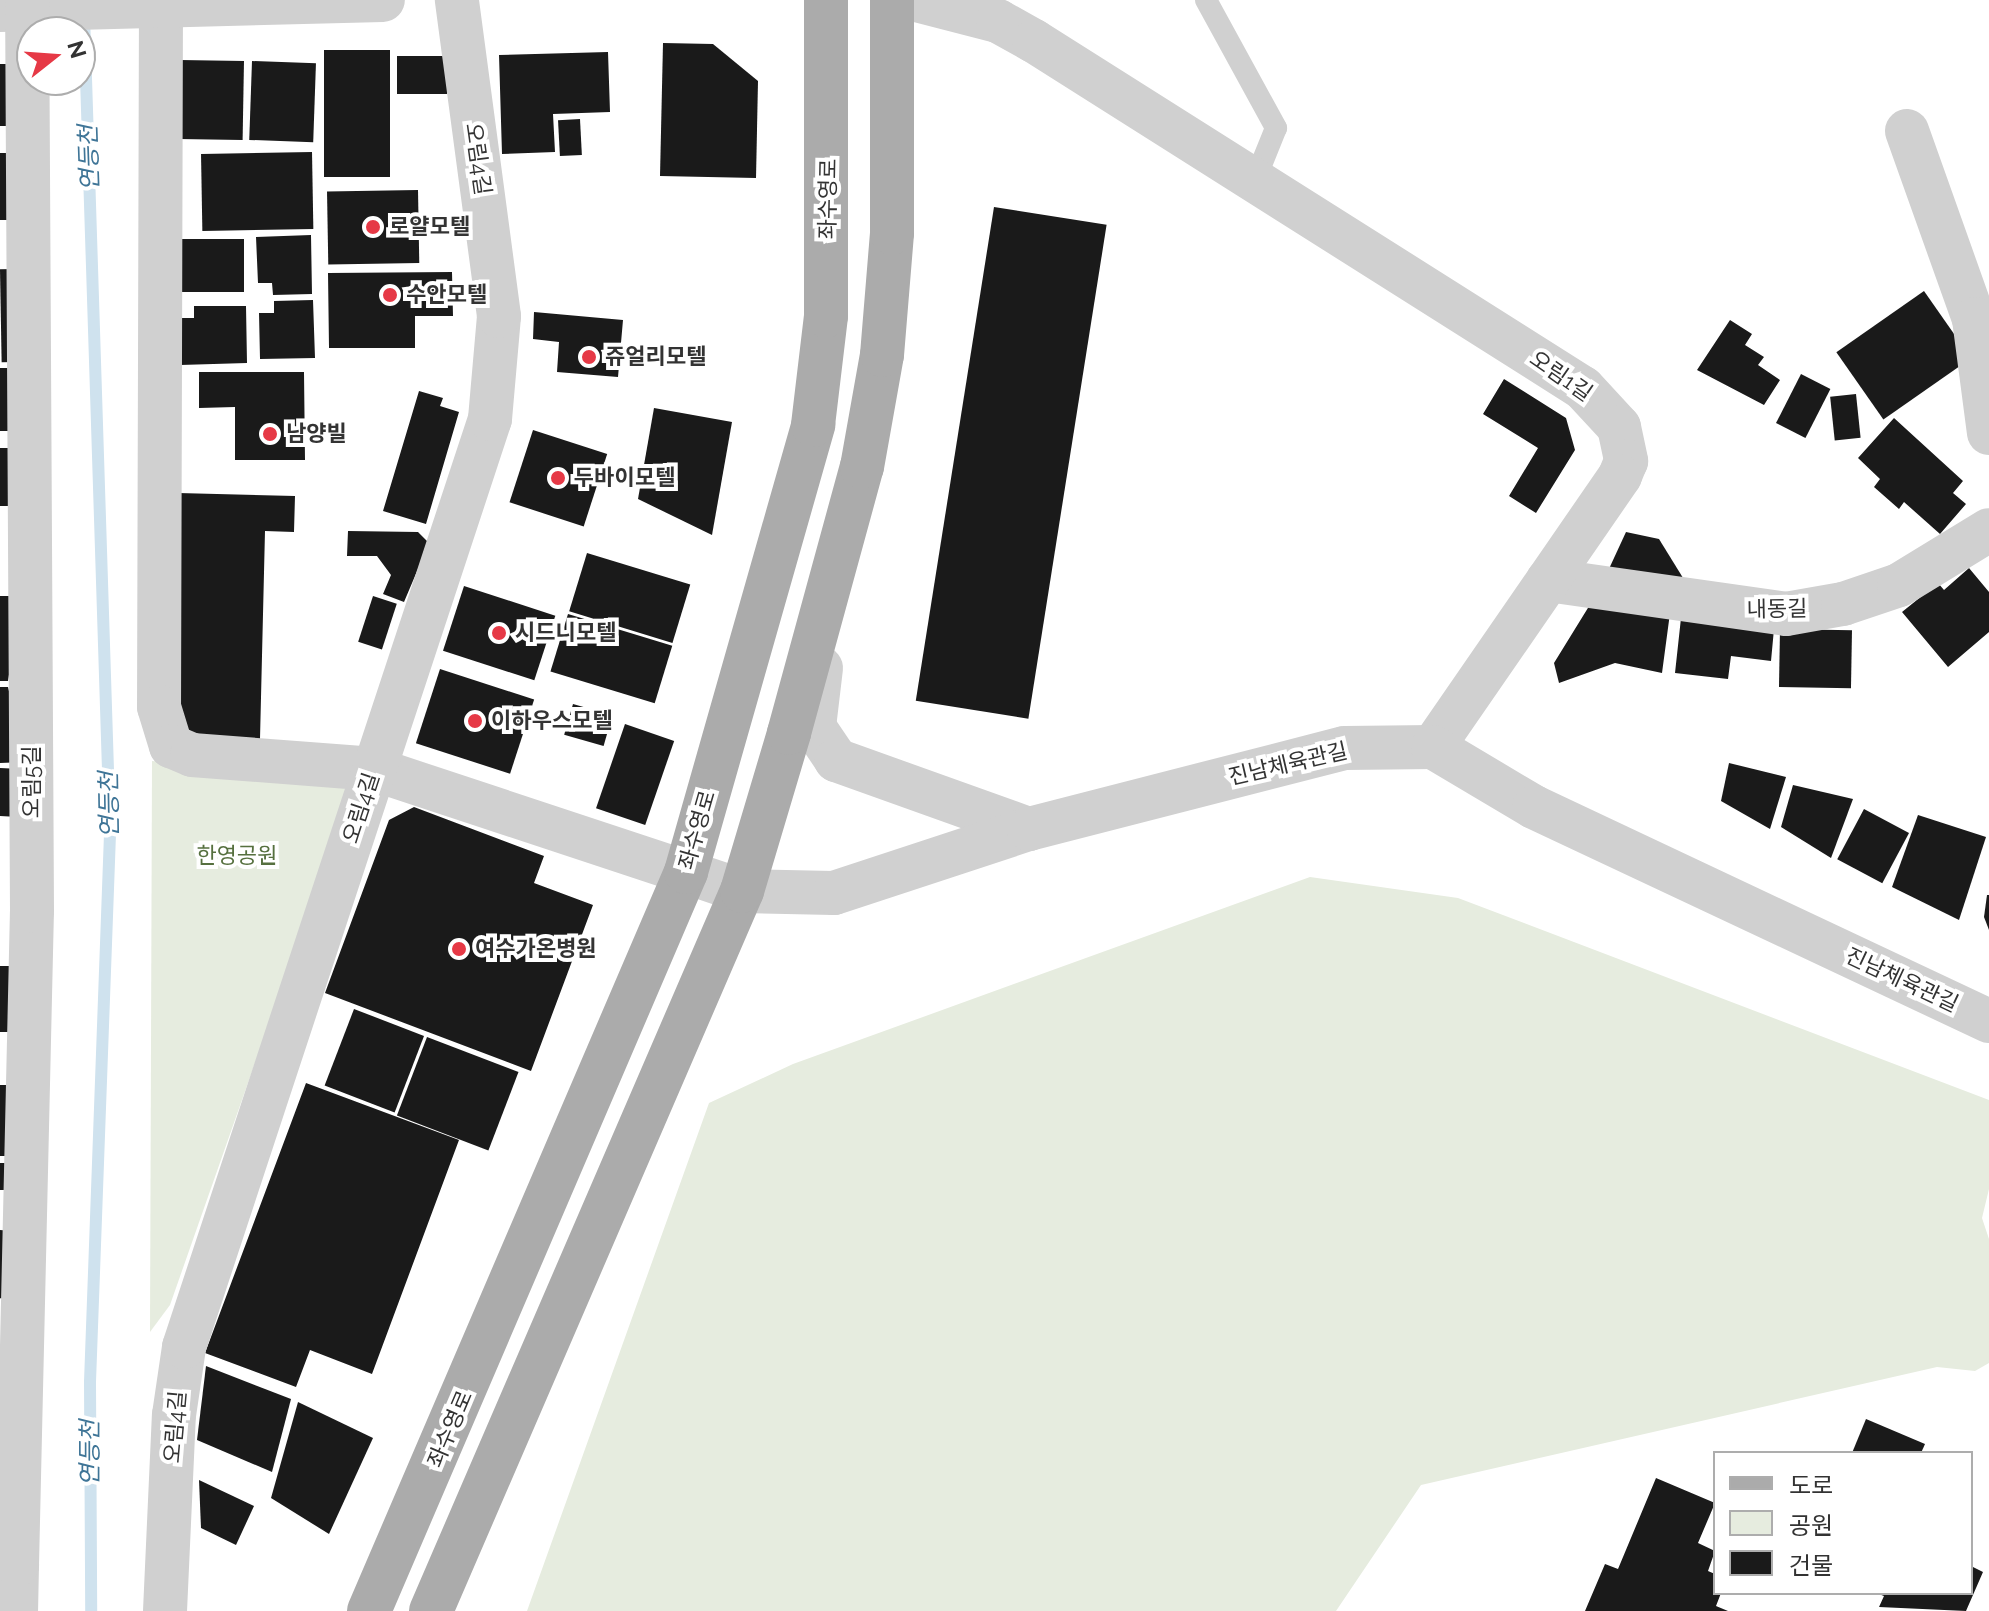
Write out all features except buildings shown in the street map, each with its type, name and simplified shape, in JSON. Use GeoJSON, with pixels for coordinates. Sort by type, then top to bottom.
{"type":"FeatureCollection","features":[{"type":"Feature","properties":{"kind":"main road","name":"좌수영로"},"geometry":{"type":"LineString","coordinates":[[369,1611],[686,872],[813,425],[826,316],[826,0]]}},
{"type":"Feature","properties":{"kind":"main road"},"geometry":{"type":"LineString","coordinates":[[431,1611],[742,891],[862,467],[882,355],[892,233],[892,0]]}},
{"type":"Feature","properties":{"kind":"street"},"geometry":{"type":"LineString","coordinates":[[18,6],[383,0]]}},
{"type":"Feature","properties":{"kind":"street","name":"오림4길"},"geometry":{"type":"LineString","coordinates":[[165,1611],[174,1415],[184,1347],[486,432],[499,366],[499,316],[457,0]]}},
{"type":"Feature","properties":{"kind":"street","name":"오림1길"},"geometry":{"type":"LineString","coordinates":[[916,0],[998,21],[1583,388],[1619,427],[1626,453],[1620,476],[1433,747]]}},
{"type":"Feature","properties":{"kind":"street","name":"진남체육관길"},"geometry":{"type":"LineString","coordinates":[[161,3],[161,723],[171,746],[192,755],[374,769],[742,891],[834,893],[1029,829],[1345,748],[1433,747],[1534,807],[1989,1021]]}},
{"type":"Feature","properties":{"kind":"street","name":"오림5길"},"geometry":{"type":"LineString","coordinates":[[16,1611],[8,1558],[14,1066],[14,256],[18,6]]}},
{"type":"Feature","properties":{"kind":"street"},"geometry":{"type":"LineString","coordinates":[[1907,131],[1974,319],[1989,433]]}},
{"type":"Feature","properties":{"kind":"street"},"geometry":{"type":"LineString","coordinates":[[862,467],[818,682],[814,727],[836,760],[845,765],[1029,829]]}},
{"type":"Feature","properties":{"kind":"street","name":"내동길"},"geometry":{"type":"LineString","coordinates":[[1548,580],[1786,614],[1888,589],[1989,530]]}},
{"type":"Feature","properties":{"kind":"lane"},"geometry":{"type":"LineString","coordinates":[[1206,0],[1276,128],[1255,180]]}},
{"type":"Feature","properties":{"kind":"green space","name":"한영공원"},"geometry":{"type":"Polygon","coordinates":[[[152,761],[336,775],[349,795],[170,1305],[150,1332],[152,761]]]}},
{"type":"Feature","properties":{"kind":"green space"},"geometry":{"type":"Polygon","coordinates":[[[1310,877],[1458,898],[1989,1100],[1989,1189],[1982,1218],[1989,1239],[1989,1363],[1975,1371],[1937,1367],[1421,1485],[1336,1611],[527,1611],[709,1103],[793,1064],[1310,877]]]}},
{"type":"Feature","properties":{"kind":"waterway","name":"연등천"},"geometry":{"type":"LineString","coordinates":[[84,15],[110,834],[90,1382],[91,1611]]}},
{"type":"Feature","properties":{"kind":"place","name":"로얄모텔"},"geometry":{"type":"Point","coordinates":[373,227]}},
{"type":"Feature","properties":{"kind":"place","name":"수안모텔"},"geometry":{"type":"Point","coordinates":[390,295]}},
{"type":"Feature","properties":{"kind":"place","name":"쥬얼리모텔"},"geometry":{"type":"Point","coordinates":[589,357]}},
{"type":"Feature","properties":{"kind":"place","name":"남양빌"},"geometry":{"type":"Point","coordinates":[270,434]}},
{"type":"Feature","properties":{"kind":"place","name":"두바이모텔"},"geometry":{"type":"Point","coordinates":[558,478]}},
{"type":"Feature","properties":{"kind":"place","name":"시드니모텔"},"geometry":{"type":"Point","coordinates":[499,633]}},
{"type":"Feature","properties":{"kind":"place","name":"이하우스모텔"},"geometry":{"type":"Point","coordinates":[475,721]}},
{"type":"Feature","properties":{"kind":"place","name":"여수가온병원"},"geometry":{"type":"Point","coordinates":[459,949]}}]}
